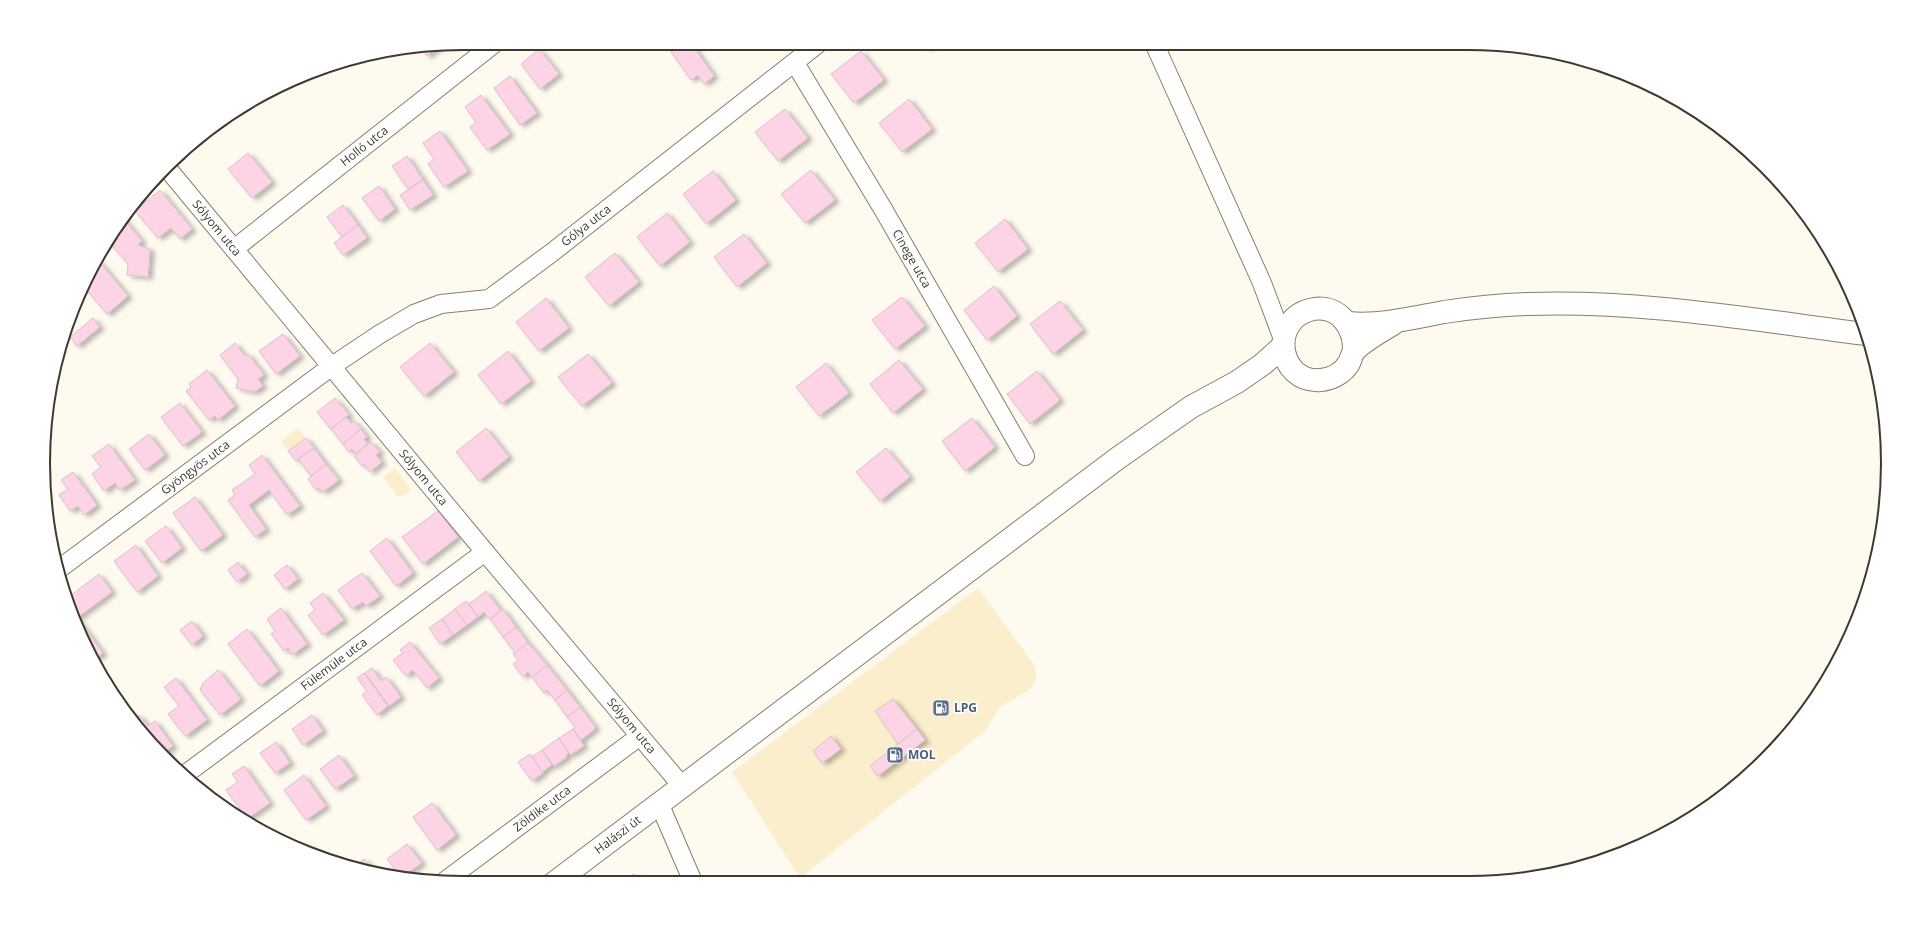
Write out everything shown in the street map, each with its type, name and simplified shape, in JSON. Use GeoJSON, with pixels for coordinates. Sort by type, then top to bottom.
{"type":"FeatureCollection","features":[{"type":"Feature","properties":{"kind":"main road"},"geometry":{"type":"LineString","coordinates":[[1348,323],[1353,337],[1354,351],[1348,365],[1333,377],[1321,380],[1309,379],[1300,375],[1293,369],[1285,356],[1283,343],[1285,331],[1296,315],[1307,310],[1318,308],[1330,311],[1348,323],[1360,324],[1397,321],[1445,312],[1520,305],[1606,305],[1662,308],[1860,333]]}},
{"type":"Feature","properties":{"kind":"main road"},"geometry":{"type":"LineString","coordinates":[[1354,351],[1369,339],[1397,321]]}},
{"type":"Feature","properties":{"kind":"main road"},"geometry":{"type":"LineString","coordinates":[[1237,382],[1263,364],[1283,343]]}},
{"type":"Feature","properties":{"kind":"main road"},"geometry":{"type":"LineString","coordinates":[[1237,382],[1282,368],[1293,369]]}},
{"type":"Feature","properties":{"kind":"main road","name":"Halászi út"},"geometry":{"type":"LineString","coordinates":[[563,876],[1118,458],[1191,407],[1237,382]]}},
{"type":"Feature","properties":{"kind":"street","name":"Holló utca"},"geometry":{"type":"LineString","coordinates":[[234,249],[486,50]]}},
{"type":"Feature","properties":{"kind":"street","name":"Gólya utca"},"geometry":{"type":"LineString","coordinates":[[332,366],[414,314],[441,304],[489,299],[550,254],[811,50]]}},
{"type":"Feature","properties":{"kind":"street"},"geometry":{"type":"LineString","coordinates":[[1157,50],[1262,283],[1283,343]]}},
{"type":"Feature","properties":{"kind":"street","name":"Cinege utca"},"geometry":{"type":"LineString","coordinates":[[795,63],[883,209],[1025,456]]}},
{"type":"Feature","properties":{"kind":"street","name":"Sólyom utca"},"geometry":{"type":"LineString","coordinates":[[170,172],[485,552],[682,786]]}},
{"type":"Feature","properties":{"kind":"street"},"geometry":{"type":"LineString","coordinates":[[1262,283],[1285,312],[1296,315]]}},
{"type":"Feature","properties":{"kind":"street","name":"Gyöngyös utca"},"geometry":{"type":"LineString","coordinates":[[63,566],[332,366]]}},
{"type":"Feature","properties":{"kind":"street","name":"Fülemüle utca"},"geometry":{"type":"LineString","coordinates":[[189,772],[485,552]]}},
{"type":"Feature","properties":{"kind":"street","name":"Zöldike utca"},"geometry":{"type":"LineString","coordinates":[[452,876],[640,736]]}},
{"type":"Feature","properties":{"kind":"street"},"geometry":{"type":"LineString","coordinates":[[659,803],[690,876]]}},
{"type":"Feature","properties":{"kind":"shaded area"},"geometry":{"type":"Polygon","coordinates":[[[298,428],[306,438],[288,451],[281,441],[298,428]]]}},
{"type":"Feature","properties":{"kind":"shaded area"},"geometry":{"type":"Polygon","coordinates":[[[395,468],[411,490],[399,498],[383,477],[395,468]]]}},
{"type":"Feature","properties":{"kind":"shaded area"},"geometry":{"type":"Polygon","coordinates":[[[978,588],[1035,666],[1036,676],[1033,686],[1015,699],[1000,707],[986,730],[803,876],[799,876],[732,772],[978,588]]]}},
{"type":"Feature","properties":{"kind":"building"},"geometry":{"type":"Polygon","coordinates":[[[540,50],[559,74],[540,89],[521,64],[540,50]]]}},
{"type":"Feature","properties":{"kind":"building"},"geometry":{"type":"Polygon","coordinates":[[[674,50],[696,50],[714,76],[704,84],[698,75],[691,80],[671,52],[674,50]]]}},
{"type":"Feature","properties":{"kind":"building"},"geometry":{"type":"Polygon","coordinates":[[[433,51],[427,56],[424,52],[433,51]]]}},
{"type":"Feature","properties":{"kind":"building"},"geometry":{"type":"Polygon","coordinates":[[[861,51],[884,80],[854,103],[831,74],[861,51]]]}},
{"type":"Feature","properties":{"kind":"building"},"geometry":{"type":"Polygon","coordinates":[[[510,76],[537,113],[520,125],[494,88],[510,76]]]}},
{"type":"Feature","properties":{"kind":"building"},"geometry":{"type":"Polygon","coordinates":[[[481,95],[510,134],[487,150],[470,127],[476,122],[465,107],[481,95]]]}},
{"type":"Feature","properties":{"kind":"building"},"geometry":{"type":"Polygon","coordinates":[[[909,99],[932,129],[902,152],[879,123],[909,99]]]}},
{"type":"Feature","properties":{"kind":"building"},"geometry":{"type":"Polygon","coordinates":[[[785,109],[808,138],[778,161],[755,132],[785,109]]]}},
{"type":"Feature","properties":{"kind":"building"},"geometry":{"type":"Polygon","coordinates":[[[440,131],[468,171],[444,187],[428,164],[434,159],[423,143],[440,131]]]}},
{"type":"Feature","properties":{"kind":"building"},"geometry":{"type":"Polygon","coordinates":[[[248,153],[272,182],[252,198],[228,169],[248,153]]]}},
{"type":"Feature","properties":{"kind":"building"},"geometry":{"type":"Polygon","coordinates":[[[407,156],[423,180],[408,189],[392,166],[407,156]]]}},
{"type":"Feature","properties":{"kind":"building"},"geometry":{"type":"Polygon","coordinates":[[[811,170],[835,200],[805,223],[781,194],[811,170]]]}},
{"type":"Feature","properties":{"kind":"building"},"geometry":{"type":"Polygon","coordinates":[[[713,171],[736,200],[706,224],[683,194],[713,171]]]}},
{"type":"Feature","properties":{"kind":"building"},"geometry":{"type":"Polygon","coordinates":[[[423,180],[433,195],[410,210],[400,195],[423,180]]]}},
{"type":"Feature","properties":{"kind":"building"},"geometry":{"type":"Polygon","coordinates":[[[379,186],[395,209],[379,221],[362,198],[379,186]]]}},
{"type":"Feature","properties":{"kind":"building"},"geometry":{"type":"Polygon","coordinates":[[[160,190],[192,229],[180,239],[171,228],[158,238],[135,211],[160,190]]]}},
{"type":"Feature","properties":{"kind":"building"},"geometry":{"type":"Polygon","coordinates":[[[343,205],[358,225],[342,237],[327,217],[343,205]]]}},
{"type":"Feature","properties":{"kind":"building"},"geometry":{"type":"Polygon","coordinates":[[[667,213],[690,242],[660,266],[637,237],[667,213]]]}},
{"type":"Feature","properties":{"kind":"building"},"geometry":{"type":"Polygon","coordinates":[[[1005,219],[1028,249],[998,272],[975,243],[1005,219]]]}},
{"type":"Feature","properties":{"kind":"building"},"geometry":{"type":"Polygon","coordinates":[[[127,223],[142,241],[138,245],[150,249],[148,277],[127,275],[128,264],[112,246],[127,223]]]}},
{"type":"Feature","properties":{"kind":"building"},"geometry":{"type":"Polygon","coordinates":[[[358,225],[367,238],[343,255],[334,243],[358,225]]]}},
{"type":"Feature","properties":{"kind":"building"},"geometry":{"type":"Polygon","coordinates":[[[744,234],[767,263],[737,287],[714,257],[744,234]]]}},
{"type":"Feature","properties":{"kind":"building"},"geometry":{"type":"Polygon","coordinates":[[[615,253],[639,282],[609,306],[585,277],[615,253]]]}},
{"type":"Feature","properties":{"kind":"building"},"geometry":{"type":"Polygon","coordinates":[[[101,264],[128,296],[107,314],[88,291],[101,264]]]}},
{"type":"Feature","properties":{"kind":"building"},"geometry":{"type":"Polygon","coordinates":[[[994,286],[1017,316],[987,340],[964,310],[994,286]]]}},
{"type":"Feature","properties":{"kind":"building"},"geometry":{"type":"Polygon","coordinates":[[[902,297],[925,326],[895,349],[872,320],[902,297]]]}},
{"type":"Feature","properties":{"kind":"building"},"geometry":{"type":"Polygon","coordinates":[[[546,298],[569,328],[539,351],[516,322],[546,298]]]}},
{"type":"Feature","properties":{"kind":"building"},"geometry":{"type":"Polygon","coordinates":[[[1060,301],[1083,330],[1053,354],[1030,324],[1060,301]]]}},
{"type":"Feature","properties":{"kind":"building"},"geometry":{"type":"Polygon","coordinates":[[[93,318],[100,327],[77,346],[70,337],[93,318]]]}},
{"type":"Feature","properties":{"kind":"building"},"geometry":{"type":"Polygon","coordinates":[[[283,334],[300,356],[276,374],[259,351],[283,334]]]}},
{"type":"Feature","properties":{"kind":"building"},"geometry":{"type":"Polygon","coordinates":[[[235,343],[245,356],[248,354],[264,375],[258,379],[263,386],[254,392],[236,388],[238,379],[220,355],[235,343]]]}},
{"type":"Feature","properties":{"kind":"building"},"geometry":{"type":"Polygon","coordinates":[[[430,343],[454,372],[424,396],[400,367],[430,343]]]}},
{"type":"Feature","properties":{"kind":"building"},"geometry":{"type":"Polygon","coordinates":[[[508,351],[531,381],[501,404],[478,375],[508,351]]]}},
{"type":"Feature","properties":{"kind":"building"},"geometry":{"type":"Polygon","coordinates":[[[588,354],[612,383],[582,406],[558,377],[588,354]]]}},
{"type":"Feature","properties":{"kind":"building"},"geometry":{"type":"Polygon","coordinates":[[[899,360],[923,389],[893,413],[870,384],[899,360]]]}},
{"type":"Feature","properties":{"kind":"building"},"geometry":{"type":"Polygon","coordinates":[[[826,363],[849,393],[819,416],[796,387],[826,363]]]}},
{"type":"Feature","properties":{"kind":"building"},"geometry":{"type":"Polygon","coordinates":[[[207,370],[235,406],[218,420],[215,416],[209,420],[186,391],[191,387],[189,384],[207,370]]]}},
{"type":"Feature","properties":{"kind":"building"},"geometry":{"type":"Polygon","coordinates":[[[1037,371],[1060,400],[1030,424],[1007,394],[1037,371]]]}},
{"type":"Feature","properties":{"kind":"building"},"geometry":{"type":"Polygon","coordinates":[[[335,398],[349,415],[331,429],[317,412],[335,398]]]}},
{"type":"Feature","properties":{"kind":"building"},"geometry":{"type":"Polygon","coordinates":[[[180,403],[202,432],[183,446],[161,417],[180,403]]]}},
{"type":"Feature","properties":{"kind":"building"},"geometry":{"type":"Polygon","coordinates":[[[346,417],[351,423],[354,421],[361,429],[343,444],[331,429],[346,417]]]}},
{"type":"Feature","properties":{"kind":"building"},"geometry":{"type":"Polygon","coordinates":[[[972,418],[995,447],[965,471],[942,441],[972,418]]]}},
{"type":"Feature","properties":{"kind":"building"},"geometry":{"type":"Polygon","coordinates":[[[486,428],[509,457],[479,481],[456,452],[486,428]]]}},
{"type":"Feature","properties":{"kind":"building"},"geometry":{"type":"Polygon","coordinates":[[[361,429],[367,437],[364,439],[368,444],[356,454],[352,449],[349,452],[343,444],[361,429]]]}},
{"type":"Feature","properties":{"kind":"building"},"geometry":{"type":"Polygon","coordinates":[[[149,434],[165,455],[145,470],[129,449],[149,434]]]}},
{"type":"Feature","properties":{"kind":"building"},"geometry":{"type":"Polygon","coordinates":[[[306,438],[314,448],[296,461],[288,451],[306,438]]]}},
{"type":"Feature","properties":{"kind":"building"},"geometry":{"type":"Polygon","coordinates":[[[371,442],[380,452],[376,455],[382,462],[370,472],[364,464],[362,466],[354,456],[371,442]]]}},
{"type":"Feature","properties":{"kind":"building"},"geometry":{"type":"Polygon","coordinates":[[[109,444],[135,480],[120,490],[115,483],[104,491],[92,474],[101,467],[92,456],[109,444]]]}},
{"type":"Feature","properties":{"kind":"building"},"geometry":{"type":"Polygon","coordinates":[[[314,448],[326,464],[311,476],[298,459],[314,448]]]}},
{"type":"Feature","properties":{"kind":"building"},"geometry":{"type":"Polygon","coordinates":[[[886,448],[910,477],[880,501],[856,472],[886,448]]]}},
{"type":"Feature","properties":{"kind":"building"},"geometry":{"type":"Polygon","coordinates":[[[262,455],[300,506],[287,515],[269,490],[249,505],[266,529],[255,537],[228,500],[235,495],[232,490],[255,474],[249,465],[262,455]]]}},
{"type":"Feature","properties":{"kind":"building"},"geometry":{"type":"Polygon","coordinates":[[[326,464],[339,480],[323,492],[319,488],[316,490],[308,479],[326,464]]]}},
{"type":"Feature","properties":{"kind":"building"},"geometry":{"type":"Polygon","coordinates":[[[73,472],[97,505],[84,515],[78,506],[70,511],[59,495],[68,489],[61,480],[73,472]]]}},
{"type":"Feature","properties":{"kind":"building"},"geometry":{"type":"Polygon","coordinates":[[[195,497],[223,535],[201,551],[173,513],[195,497]]]}},
{"type":"Feature","properties":{"kind":"building"},"geometry":{"type":"Polygon","coordinates":[[[438,511],[458,537],[423,564],[402,537],[438,511]]]}},
{"type":"Feature","properties":{"kind":"building"},"geometry":{"type":"Polygon","coordinates":[[[166,526],[182,548],[162,563],[145,541],[166,526]]]}},
{"type":"Feature","properties":{"kind":"building"},"geometry":{"type":"Polygon","coordinates":[[[387,538],[413,573],[396,586],[370,551],[387,538]]]}},
{"type":"Feature","properties":{"kind":"building"},"geometry":{"type":"Polygon","coordinates":[[[136,545],[158,576],[137,592],[114,561],[136,545]]]}},
{"type":"Feature","properties":{"kind":"building"},"geometry":{"type":"Polygon","coordinates":[[[238,562],[247,574],[237,582],[228,570],[238,562]]]}},
{"type":"Feature","properties":{"kind":"building"},"geometry":{"type":"Polygon","coordinates":[[[287,565],[298,579],[285,589],[274,575],[287,565]]]}},
{"type":"Feature","properties":{"kind":"building"},"geometry":{"type":"Polygon","coordinates":[[[362,573],[380,596],[366,606],[363,602],[352,609],[338,590],[362,573]]]}},
{"type":"Feature","properties":{"kind":"building"},"geometry":{"type":"Polygon","coordinates":[[[99,574],[112,592],[79,616],[72,595],[99,574]]]}},
{"type":"Feature","properties":{"kind":"building"},"geometry":{"type":"Polygon","coordinates":[[[486,591],[501,611],[490,619],[484,612],[478,617],[469,604],[486,591]]]}},
{"type":"Feature","properties":{"kind":"building"},"geometry":{"type":"Polygon","coordinates":[[[323,593],[344,620],[323,635],[308,615],[315,610],[310,603],[323,593]]]}},
{"type":"Feature","properties":{"kind":"building"},"geometry":{"type":"Polygon","coordinates":[[[466,601],[478,617],[467,625],[455,609],[466,601]]]}},
{"type":"Feature","properties":{"kind":"building"},"geometry":{"type":"Polygon","coordinates":[[[281,608],[307,644],[292,655],[288,648],[284,651],[271,634],[275,631],[267,619],[281,608]]]}},
{"type":"Feature","properties":{"kind":"building"},"geometry":{"type":"Polygon","coordinates":[[[455,609],[467,625],[453,635],[442,619],[455,609]]]}},
{"type":"Feature","properties":{"kind":"building"},"geometry":{"type":"Polygon","coordinates":[[[503,609],[516,627],[503,637],[490,619],[503,609]]]}},
{"type":"Feature","properties":{"kind":"building"},"geometry":{"type":"Polygon","coordinates":[[[442,619],[453,635],[440,644],[429,628],[442,619]]]}},
{"type":"Feature","properties":{"kind":"building"},"geometry":{"type":"Polygon","coordinates":[[[192,621],[203,636],[192,645],[180,630],[192,621]]]}},
{"type":"Feature","properties":{"kind":"building"},"geometry":{"type":"Polygon","coordinates":[[[516,627],[528,643],[515,653],[503,637],[516,627]]]}},
{"type":"Feature","properties":{"kind":"building"},"geometry":{"type":"Polygon","coordinates":[[[84,628],[103,653],[98,656],[84,628]]]}},
{"type":"Feature","properties":{"kind":"building"},"geometry":{"type":"Polygon","coordinates":[[[247,629],[279,671],[260,686],[228,644],[247,629]]]}},
{"type":"Feature","properties":{"kind":"building"},"geometry":{"type":"Polygon","coordinates":[[[410,642],[439,678],[427,688],[413,670],[406,676],[393,660],[403,653],[400,650],[410,642]]]}},
{"type":"Feature","properties":{"kind":"building"},"geometry":{"type":"Polygon","coordinates":[[[528,643],[547,665],[532,677],[528,672],[523,677],[513,664],[518,660],[513,654],[528,643]]]}},
{"type":"Feature","properties":{"kind":"building"},"geometry":{"type":"Polygon","coordinates":[[[547,665],[567,690],[555,700],[547,690],[544,693],[532,677],[547,665]]]}},
{"type":"Feature","properties":{"kind":"building"},"geometry":{"type":"Polygon","coordinates":[[[372,668],[381,681],[386,677],[401,697],[389,706],[365,673],[372,668]]]}},
{"type":"Feature","properties":{"kind":"building"},"geometry":{"type":"Polygon","coordinates":[[[218,670],[241,699],[220,715],[200,690],[203,683],[218,670]]]}},
{"type":"Feature","properties":{"kind":"building"},"geometry":{"type":"Polygon","coordinates":[[[364,673],[388,706],[377,715],[362,695],[367,691],[357,678],[364,673]]]}},
{"type":"Feature","properties":{"kind":"building"},"geometry":{"type":"Polygon","coordinates":[[[176,678],[207,720],[185,736],[168,714],[179,706],[164,687],[176,678]]]}},
{"type":"Feature","properties":{"kind":"building"},"geometry":{"type":"Polygon","coordinates":[[[567,690],[580,707],[567,717],[555,700],[567,690]]]}},
{"type":"Feature","properties":{"kind":"building"},"geometry":{"type":"Polygon","coordinates":[[[893,699],[917,729],[898,744],[875,711],[893,699]]]}},
{"type":"Feature","properties":{"kind":"building"},"geometry":{"type":"Polygon","coordinates":[[[580,707],[596,728],[581,740],[573,729],[575,727],[567,717],[580,707]]]}},
{"type":"Feature","properties":{"kind":"building"},"geometry":{"type":"Polygon","coordinates":[[[139,715],[148,726],[155,721],[173,746],[167,750],[168,752],[152,735],[137,716],[139,715]]]}},
{"type":"Feature","properties":{"kind":"building"},"geometry":{"type":"Polygon","coordinates":[[[312,715],[323,731],[303,745],[292,729],[312,715]]]}},
{"type":"Feature","properties":{"kind":"building"},"geometry":{"type":"Polygon","coordinates":[[[573,729],[584,746],[570,755],[559,738],[573,729]]]}},
{"type":"Feature","properties":{"kind":"building","name":"MOL"},"geometry":{"type":"Polygon","coordinates":[[[917,729],[925,740],[878,776],[870,766],[917,729]]]}},
{"type":"Feature","properties":{"kind":"building"},"geometry":{"type":"Polygon","coordinates":[[[831,736],[841,749],[822,763],[813,751],[831,736]]]}},
{"type":"Feature","properties":{"kind":"building"},"geometry":{"type":"Polygon","coordinates":[[[559,738],[569,753],[566,755],[567,757],[554,766],[542,750],[559,738]]]}},
{"type":"Feature","properties":{"kind":"building"},"geometry":{"type":"Polygon","coordinates":[[[276,742],[290,763],[275,773],[260,753],[276,742]]]}},
{"type":"Feature","properties":{"kind":"building"},"geometry":{"type":"Polygon","coordinates":[[[542,750],[552,765],[542,772],[532,757],[542,750]]]}},
{"type":"Feature","properties":{"kind":"building"},"geometry":{"type":"Polygon","coordinates":[[[530,754],[543,773],[532,781],[518,762],[530,754]]]}},
{"type":"Feature","properties":{"kind":"building"},"geometry":{"type":"Polygon","coordinates":[[[339,755],[354,776],[335,789],[320,769],[339,755]]]}},
{"type":"Feature","properties":{"kind":"building"},"geometry":{"type":"Polygon","coordinates":[[[244,766],[270,803],[250,817],[241,811],[226,790],[238,782],[232,774],[244,766]]]}},
{"type":"Feature","properties":{"kind":"building"},"geometry":{"type":"Polygon","coordinates":[[[304,775],[326,806],[306,820],[284,790],[304,775]]]}},
{"type":"Feature","properties":{"kind":"building"},"geometry":{"type":"Polygon","coordinates":[[[432,803],[456,835],[437,850],[413,817],[432,803]]]}},
{"type":"Feature","properties":{"kind":"building"},"geometry":{"type":"Polygon","coordinates":[[[407,844],[422,863],[409,872],[396,870],[387,859],[407,844]]]}},
{"type":"Feature","properties":{"kind":"building"},"geometry":{"type":"Polygon","coordinates":[[[364,859],[369,865],[359,863],[364,859]]]}},
{"type":"Feature","properties":{"kind":"place","name":"LPG"},"geometry":{"type":"Point","coordinates":[941,708]}},
{"type":"Feature","properties":{"kind":"place","name":"MOL"},"geometry":{"type":"Point","coordinates":[895,755]}}]}
